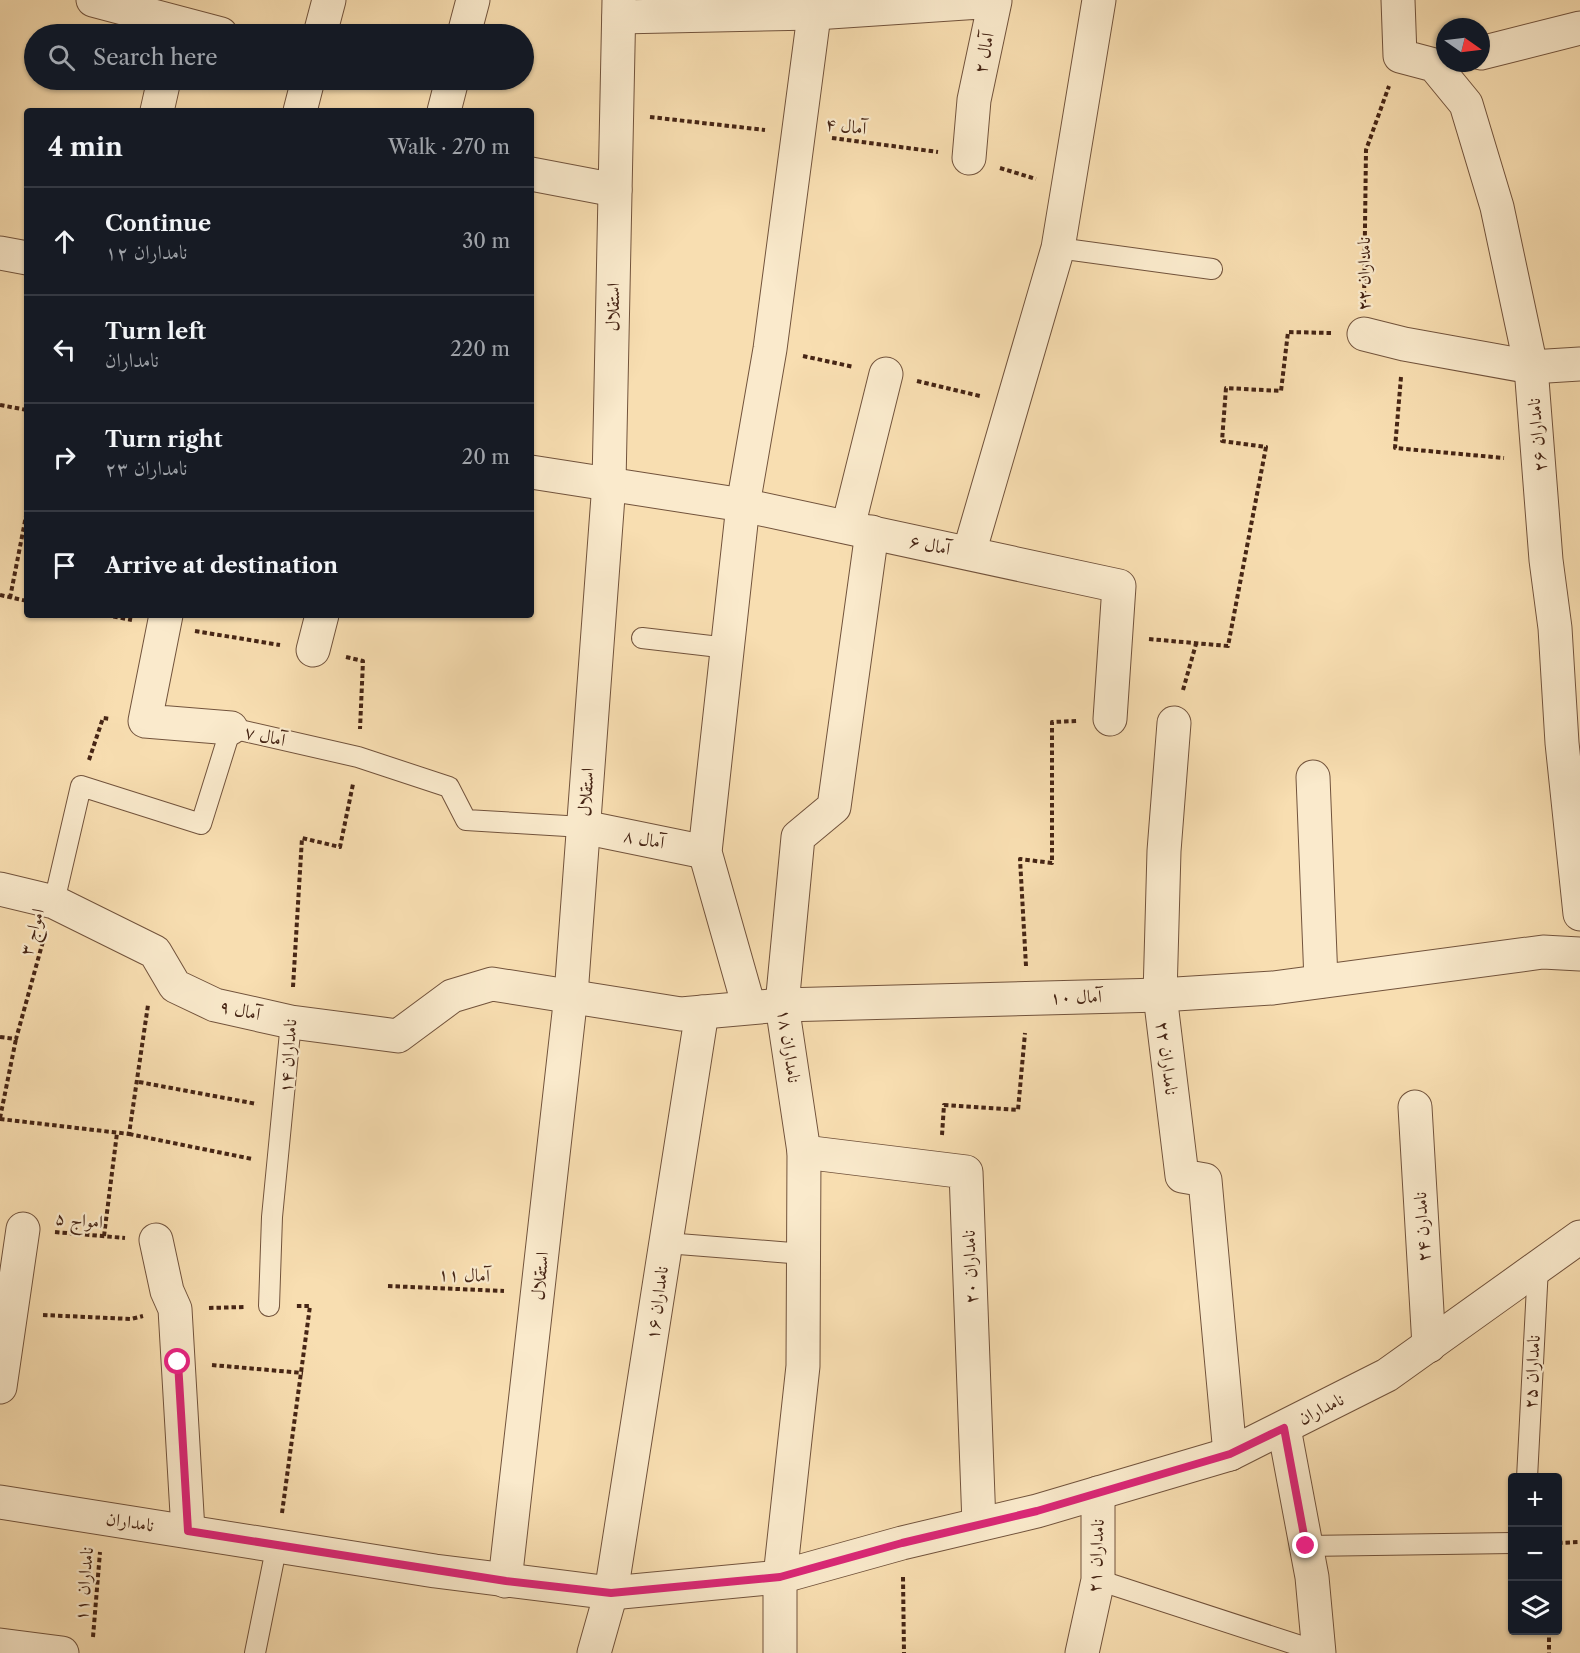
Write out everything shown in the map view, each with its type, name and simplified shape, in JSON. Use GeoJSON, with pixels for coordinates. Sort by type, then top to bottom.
{"type":"FeatureCollection","features":[{"type":"Feature","properties":{"kind":"street"},"geometry":{"type":"LineString","coordinates":[[93,0],[191,24]]}},
{"type":"Feature","properties":{"kind":"street"},"geometry":{"type":"LineString","coordinates":[[323,24],[329,0]]}},
{"type":"Feature","properties":{"kind":"street"},"geometry":{"type":"LineString","coordinates":[[467,24],[473,0]]}},
{"type":"Feature","properties":{"kind":"street"},"geometry":{"type":"LineString","coordinates":[[969,553],[1058,248],[1099,0]]}},
{"type":"Feature","properties":{"kind":"street"},"geometry":{"type":"LineString","coordinates":[[1398,0],[1400,56]]}},
{"type":"Feature","properties":{"kind":"street","name":"آمال ۲"},"geometry":{"type":"LineString","coordinates":[[619,9],[995,1],[974,100],[969,158]]}},
{"type":"Feature","properties":{"kind":"street"},"geometry":{"type":"LineString","coordinates":[[749,1007],[705,852],[743,505],[770,349],[815,6]]}},
{"type":"Feature","properties":{"kind":"street","name":"استقلال"},"geometry":{"type":"LineString","coordinates":[[506,1581],[571,995],[609,483],[619,9]]}},
{"type":"Feature","properties":{"kind":"street"},"geometry":{"type":"LineString","coordinates":[[1490,51],[1580,28]]}},
{"type":"Feature","properties":{"kind":"street","name":"نامداران ۲۶"},"geometry":{"type":"LineString","coordinates":[[1400,56],[1436,62]]}},
{"type":"Feature","properties":{"kind":"street","name":"نامداران ۲۶"},"geometry":{"type":"LineString","coordinates":[[1445,72],[1466,104],[1497,207],[1531,367],[1571,743],[1580,914]]}},
{"type":"Feature","properties":{"kind":"street"},"geometry":{"type":"LineString","coordinates":[[158,108],[162,90]]}},
{"type":"Feature","properties":{"kind":"street"},"geometry":{"type":"LineString","coordinates":[[301,108],[305,90]]}},
{"type":"Feature","properties":{"kind":"street"},"geometry":{"type":"LineString","coordinates":[[445,108],[449,90]]}},
{"type":"Feature","properties":{"kind":"street"},"geometry":{"type":"LineString","coordinates":[[534,175],[615,190]]}},
{"type":"Feature","properties":{"kind":"street"},"geometry":{"type":"LineString","coordinates":[[0,253],[24,257]]}},
{"type":"Feature","properties":{"kind":"street"},"geometry":{"type":"LineString","coordinates":[[1364,334],[1404,344],[1531,367],[1580,364]]}},
{"type":"Feature","properties":{"kind":"street","name":"نامداران ۱۸"},"geometry":{"type":"LineString","coordinates":[[780,1653],[780,1577],[803,1366],[804,1254],[804,1152],[782,1005],[798,837],[834,807],[860,530],[886,374]]}},
{"type":"Feature","properties":{"kind":"street","name":"آمال ۶"},"geometry":{"type":"LineString","coordinates":[[534,472],[743,505],[1119,586],[1110,719]]}},
{"type":"Feature","properties":{"kind":"street"},"geometry":{"type":"LineString","coordinates":[[313,650],[321,618]]}},
{"type":"Feature","properties":{"kind":"street"},"geometry":{"type":"LineString","coordinates":[[165,620],[145,721],[231,728]]}},
{"type":"Feature","properties":{"kind":"street","name":"نامداران ۲۲"},"geometry":{"type":"LineString","coordinates":[[1174,723],[1164,851],[1160,995],[1182,1176],[1205,1180],[1230,1454]]}},
{"type":"Feature","properties":{"kind":"street"},"geometry":{"type":"LineString","coordinates":[[1313,777],[1321,981]]}},
{"type":"Feature","properties":{"kind":"street","name":"آمال ۸"},"geometry":{"type":"LineString","coordinates":[[583,827],[705,852]]}},
{"type":"Feature","properties":{"kind":"street"},"geometry":{"type":"LineString","coordinates":[[0,889],[54,902],[155,952]]}},
{"type":"Feature","properties":{"kind":"street","name":"آمال ۹"},"geometry":{"type":"LineString","coordinates":[[155,952],[175,986],[215,1005],[291,1022],[398,1036],[452,996],[492,984],[571,995]]}},
{"type":"Feature","properties":{"kind":"street","name":"آمال ۱۰"},"geometry":{"type":"LineString","coordinates":[[571,995],[681,1014],[782,1005],[1160,995],[1273,988],[1543,952],[1580,954]]}},
{"type":"Feature","properties":{"kind":"street","name":"نامداران ۱۶"},"geometry":{"type":"LineString","coordinates":[[594,1653],[611,1593],[702,1012]]}},
{"type":"Feature","properties":{"kind":"street","name":"نامدارن ۲۴"},"geometry":{"type":"LineString","coordinates":[[1415,1107],[1429,1346]]}},
{"type":"Feature","properties":{"kind":"street","name":"نامداران ۲۰"},"geometry":{"type":"LineString","coordinates":[[804,1152],[966,1172],[979,1524]]}},
{"type":"Feature","properties":{"kind":"street"},"geometry":{"type":"LineString","coordinates":[[0,1387],[23,1229]]}},
{"type":"Feature","properties":{"kind":"street","name":"نامداران"},"geometry":{"type":"LineString","coordinates":[[0,1502],[506,1581],[611,1593],[780,1577],[1098,1493],[1230,1454],[1387,1376],[1580,1238]]}},
{"type":"Feature","properties":{"kind":"street"},"geometry":{"type":"LineString","coordinates":[[156,1240],[167,1291],[175,1309],[188,1531]]}},
{"type":"Feature","properties":{"kind":"street"},"geometry":{"type":"LineString","coordinates":[[1284,1428],[1312,1577],[1319,1652]]}},
{"type":"Feature","properties":{"kind":"street","name":"نامداران ۲۱"},"geometry":{"type":"LineString","coordinates":[[1082,1653],[1098,1580],[1098,1493]]}},
{"type":"Feature","properties":{"kind":"street"},"geometry":{"type":"LineString","coordinates":[[0,1645],[62,1653]]}},
{"type":"Feature","properties":{"kind":"lane"},"geometry":{"type":"LineString","coordinates":[[1058,248],[1212,269]]}},
{"type":"Feature","properties":{"kind":"lane"},"geometry":{"type":"LineString","coordinates":[[642,638],[728,648]]}},
{"type":"Feature","properties":{"kind":"lane","name":"آمال ۷"},"geometry":{"type":"LineString","coordinates":[[81,786],[201,824],[231,728],[358,757],[449,787],[466,820],[583,827]]}},
{"type":"Feature","properties":{"kind":"lane"},"geometry":{"type":"LineString","coordinates":[[54,902],[81,786]]}},
{"type":"Feature","properties":{"kind":"lane","name":"نامداران ۱۴"},"geometry":{"type":"LineString","coordinates":[[269,1306],[272,1217],[291,1022]]}},
{"type":"Feature","properties":{"kind":"lane"},"geometry":{"type":"LineString","coordinates":[[666,1242],[804,1254]]}},
{"type":"Feature","properties":{"kind":"lane","name":"نامداران ۲۵"},"geometry":{"type":"LineString","coordinates":[[1527,1473],[1538,1266]]}},
{"type":"Feature","properties":{"kind":"lane"},"geometry":{"type":"LineString","coordinates":[[1306,1546],[1508,1543]]}},
{"type":"Feature","properties":{"kind":"lane"},"geometry":{"type":"LineString","coordinates":[[255,1653],[277,1544]]}},
{"type":"Feature","properties":{"kind":"lane"},"geometry":{"type":"LineString","coordinates":[[1098,1580],[1319,1652]]}},
{"type":"Feature","properties":{"kind":"path","name":"نامداران ۲۲"},"geometry":{"type":"LineString","coordinates":[[1115,636],[1228,646],[1266,447],[1222,441],[1226,388],[1281,391],[1288,332],[1364,334],[1366,150],[1400,56]]}},
{"type":"Feature","properties":{"kind":"path","name":"آمال ۴"},"geometry":{"type":"LineString","coordinates":[[617,113],[909,146],[969,158],[1068,189]]}},
{"type":"Feature","properties":{"kind":"path"},"geometry":{"type":"LineString","coordinates":[[1404,344],[1395,448],[1540,462]]}},
{"type":"Feature","properties":{"kind":"path"},"geometry":{"type":"LineString","coordinates":[[770,349],[1013,404]]}},
{"type":"Feature","properties":{"kind":"path"},"geometry":{"type":"LineString","coordinates":[[0,405],[24,409]]}},
{"type":"Feature","properties":{"kind":"path"},"geometry":{"type":"LineString","coordinates":[[10,598],[24,526]]}},
{"type":"Feature","properties":{"kind":"path"},"geometry":{"type":"LineString","coordinates":[[0,595],[24,600]]}},
{"type":"Feature","properties":{"kind":"path"},"geometry":{"type":"LineString","coordinates":[[141,618],[165,620],[313,650]]}},
{"type":"Feature","properties":{"kind":"path"},"geometry":{"type":"LineString","coordinates":[[1174,723],[1196,644]]}},
{"type":"Feature","properties":{"kind":"path","name":"نامداران ۱۴"},"geometry":{"type":"LineString","coordinates":[[291,1022],[302,838],[340,847],[358,757],[363,661],[313,650]]}},
{"type":"Feature","properties":{"kind":"path"},"geometry":{"type":"LineString","coordinates":[[81,786],[103,718],[145,721]]}},
{"type":"Feature","properties":{"kind":"path"},"geometry":{"type":"LineString","coordinates":[[940,1169],[944,1105],[1018,1110],[1029,999],[1020,859],[1052,863],[1052,722],[1110,719]]}},
{"type":"Feature","properties":{"kind":"path","name":"امواج ۳"},"geometry":{"type":"LineString","coordinates":[[0,1118],[16,1039],[54,902]]}},
{"type":"Feature","properties":{"kind":"path"},"geometry":{"type":"LineString","coordinates":[[129,1134],[139,1082],[155,952]]}},
{"type":"Feature","properties":{"kind":"path"},"geometry":{"type":"LineString","coordinates":[[0,1037],[16,1039]]}},
{"type":"Feature","properties":{"kind":"path"},"geometry":{"type":"LineString","coordinates":[[139,1082],[284,1109]]}},
{"type":"Feature","properties":{"kind":"path"},"geometry":{"type":"LineString","coordinates":[[0,1118],[129,1134],[278,1164]]}},
{"type":"Feature","properties":{"kind":"path"},"geometry":{"type":"LineString","coordinates":[[104,1236],[117,1133]]}},
{"type":"Feature","properties":{"kind":"path","name":"امواج ۵"},"geometry":{"type":"LineString","coordinates":[[23,1229],[156,1240]]}},
{"type":"Feature","properties":{"kind":"path","name":"آمال ۱۱"},"geometry":{"type":"LineString","coordinates":[[388,1286],[539,1292]]}},
{"type":"Feature","properties":{"kind":"path"},"geometry":{"type":"LineString","coordinates":[[269,1306],[310,1306],[303,1373],[277,1544]]}},
{"type":"Feature","properties":{"kind":"path"},"geometry":{"type":"LineString","coordinates":[[178,1362],[303,1373]]}},
{"type":"Feature","properties":{"kind":"path","name":"نامداران ۱۱"},"geometry":{"type":"LineString","coordinates":[[93,1642],[103,1518]]}},
{"type":"Feature","properties":{"kind":"path"},"geometry":{"type":"LineString","coordinates":[[1562,1543],[1580,1542]]}},
{"type":"Feature","properties":{"kind":"path"},"geometry":{"type":"LineString","coordinates":[[902,1543],[904,1653]]}},
{"type":"Feature","properties":{"kind":"path"},"geometry":{"type":"LineString","coordinates":[[1549,1635],[1549,1653]]}},
{"type":"Feature","properties":{"kind":"route"},"geometry":{"type":"LineString","coordinates":[[178,1362],[188,1531],[435,1571],[611,1593],[780,1577],[902,1543],[1037,1511],[1230,1454],[1284,1428],[1306,1546]]}}]}
